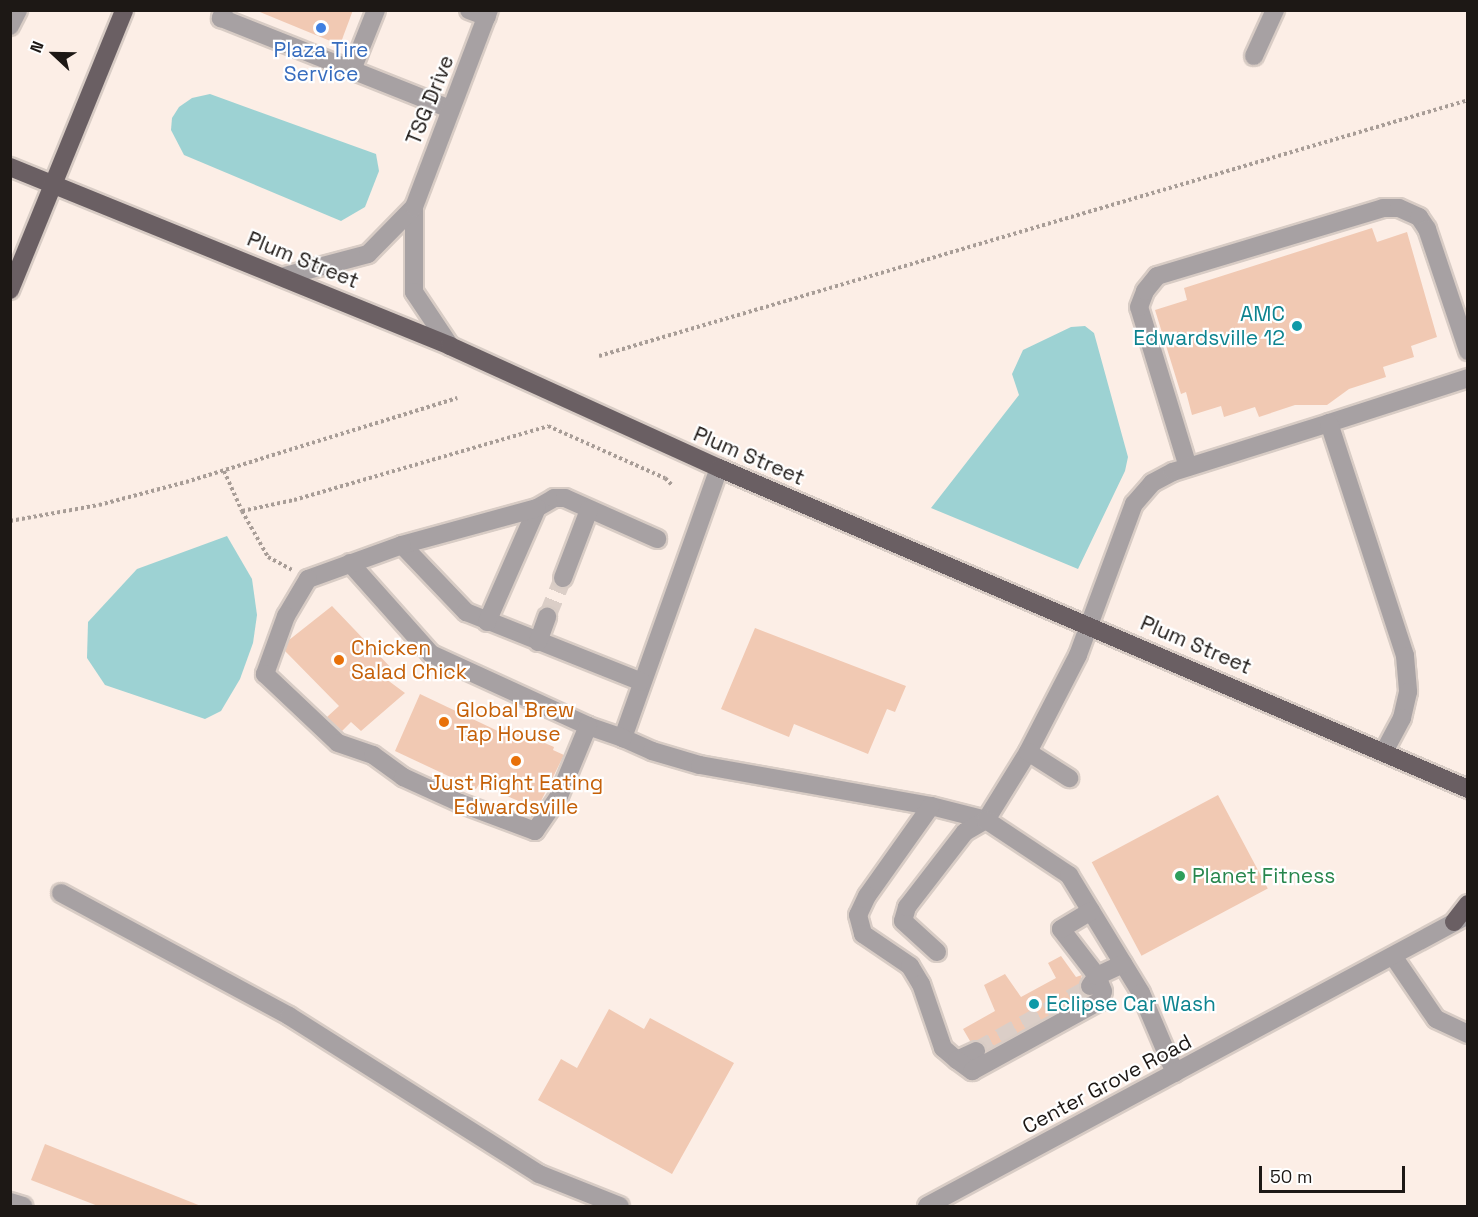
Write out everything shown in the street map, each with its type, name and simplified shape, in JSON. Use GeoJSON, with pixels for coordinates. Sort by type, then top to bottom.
{"type":"FeatureCollection","features":[{"type":"Feature","properties":{"kind":"main road"},"geometry":{"type":"LineString","coordinates":[[10,290],[123,10]]}},
{"type":"Feature","properties":{"kind":"main road","name":"Plum Street"},"geometry":{"type":"LineString","coordinates":[[10,167],[285,276],[450,346],[719,468],[1090,624],[1459,785]]}},
{"type":"Feature","properties":{"kind":"main road"},"geometry":{"type":"LineString","coordinates":[[1459,785],[1467,799]]}},
{"type":"Feature","properties":{"kind":"main road"},"geometry":{"type":"LineString","coordinates":[[1461,919],[1467,904]]}},
{"type":"Feature","properties":{"kind":"street"},"geometry":{"type":"LineString","coordinates":[[10,26],[18,10]]}},
{"type":"Feature","properties":{"kind":"street"},"geometry":{"type":"LineString","coordinates":[[224,10],[221,18],[450,109]]}},
{"type":"Feature","properties":{"kind":"street"},"geometry":{"type":"LineString","coordinates":[[352,70],[376,10]]}},
{"type":"Feature","properties":{"kind":"street"},"geometry":{"type":"LineString","coordinates":[[469,10],[488,14]]}},
{"type":"Feature","properties":{"kind":"street"},"geometry":{"type":"LineString","coordinates":[[1254,57],[1275,10]]}},
{"type":"Feature","properties":{"kind":"street","name":"TSG Drive"},"geometry":{"type":"LineString","coordinates":[[450,346],[414,292],[414,207],[488,14]]}},
{"type":"Feature","properties":{"kind":"street","name":"TSG Drive"},"geometry":{"type":"LineString","coordinates":[[285,276],[368,254],[414,207]]}},
{"type":"Feature","properties":{"kind":"street"},"geometry":{"type":"LineString","coordinates":[[1188,467],[1139,307],[1157,276],[1383,208],[1399,208],[1419,217],[1427,229],[1467,351]]}},
{"type":"Feature","properties":{"kind":"street"},"geometry":{"type":"LineString","coordinates":[[938,952],[903,921],[907,907],[965,832],[986,820],[1028,752],[1090,624],[1134,504],[1152,483],[1188,467],[1467,378]]}},
{"type":"Feature","properties":{"kind":"street"},"geometry":{"type":"LineString","coordinates":[[1329,423],[1405,656],[1408,692],[1402,718],[1384,752]]}},
{"type":"Feature","properties":{"kind":"street"},"geometry":{"type":"LineString","coordinates":[[623,738],[719,468]]}},
{"type":"Feature","properties":{"kind":"street"},"geometry":{"type":"LineString","coordinates":[[588,726],[559,796],[535,831],[403,777],[373,755],[338,743],[265,674],[286,616],[308,579],[402,545],[537,508],[554,498],[565,498],[657,539]]}},
{"type":"Feature","properties":{"kind":"street"},"geometry":{"type":"LineString","coordinates":[[487,622],[537,508]]}},
{"type":"Feature","properties":{"kind":"street"},"geometry":{"type":"LineString","coordinates":[[562,579],[589,510]]}},
{"type":"Feature","properties":{"kind":"street"},"geometry":{"type":"LineString","coordinates":[[402,545],[466,612],[642,682]]}},
{"type":"Feature","properties":{"kind":"street"},"geometry":{"type":"LineString","coordinates":[[350,563],[431,654],[588,726],[699,765],[932,806],[986,820],[1069,875],[1141,993],[1175,1073]]}},
{"type":"Feature","properties":{"kind":"street"},"geometry":{"type":"LineString","coordinates":[[538,642],[548,617]]}},
{"type":"Feature","properties":{"kind":"street"},"geometry":{"type":"LineString","coordinates":[[1028,752],[1069,777]]}},
{"type":"Feature","properties":{"kind":"street"},"geometry":{"type":"LineString","coordinates":[[932,806],[867,896],[858,915],[863,934],[910,966],[921,984],[942,1047],[972,1071],[1100,1001],[1103,991],[1093,982],[1061,929],[1090,911]]}},
{"type":"Feature","properties":{"kind":"street"},"geometry":{"type":"LineString","coordinates":[[61,893],[289,1016],[539,1174],[620,1206]]}},
{"type":"Feature","properties":{"kind":"street","name":"Center Grove Road"},"geometry":{"type":"LineString","coordinates":[[927,1206],[1461,919]]}},
{"type":"Feature","properties":{"kind":"street"},"geometry":{"type":"LineString","coordinates":[[1393,956],[1436,1019],[1467,1034]]}},
{"type":"Feature","properties":{"kind":"street"},"geometry":{"type":"LineString","coordinates":[[1093,982],[1123,964]]}},
{"type":"Feature","properties":{"kind":"street"},"geometry":{"type":"LineString","coordinates":[[957,1060],[976,1051]]}},
{"type":"Feature","properties":{"kind":"street"},"geometry":{"type":"LineString","coordinates":[[10,1202],[23,1206]]}},
{"type":"Feature","properties":{"kind":"path"},"geometry":{"type":"LineString","coordinates":[[599,356],[1467,100]]}},
{"type":"Feature","properties":{"kind":"path"},"geometry":{"type":"LineString","coordinates":[[10,521],[99,505],[224,471],[457,398]]}},
{"type":"Feature","properties":{"kind":"path"},"geometry":{"type":"LineString","coordinates":[[242,512],[294,500],[548,426],[665,478],[672,485]]}},
{"type":"Feature","properties":{"kind":"path"},"geometry":{"type":"LineString","coordinates":[[224,471],[242,512],[268,556],[308,579]]}},
{"type":"Feature","properties":{"kind":"water"},"geometry":{"type":"Polygon","coordinates":[[[210,94],[376,154],[379,171],[365,207],[341,221],[184,155],[171,130],[172,118],[179,107],[192,98],[210,94]]]}},
{"type":"Feature","properties":{"kind":"water"},"geometry":{"type":"Polygon","coordinates":[[[1085,326],[1094,333],[1128,457],[1125,471],[1078,569],[931,508],[1019,395],[1012,374],[1023,350],[1071,327],[1085,326]]]}},
{"type":"Feature","properties":{"kind":"water"},"geometry":{"type":"Polygon","coordinates":[[[227,536],[252,579],[257,615],[253,643],[240,679],[221,711],[205,719],[105,685],[87,658],[88,622],[137,569],[227,536]]]}},
{"type":"Feature","properties":{"kind":"building","name":"Plaza Tire Service"},"geometry":{"type":"Polygon","coordinates":[[[255,10],[353,10],[340,45],[255,10]]]}},
{"type":"Feature","properties":{"kind":"building","name":"AMC Edwardsville 12"},"geometry":{"type":"Polygon","coordinates":[[[1372,228],[1377,242],[1407,232],[1437,337],[1411,346],[1414,357],[1383,367],[1386,377],[1349,389],[1327,405],[1295,405],[1259,417],[1255,407],[1224,417],[1221,406],[1192,415],[1186,392],[1181,394],[1155,310],[1187,300],[1184,288],[1372,228]]]}},
{"type":"Feature","properties":{"kind":"building","name":"Chicken Salad Chick"},"geometry":{"type":"Polygon","coordinates":[[[332,606],[395,672],[386,679],[405,693],[361,731],[351,722],[342,731],[327,717],[339,706],[285,651],[289,640],[332,606]]]}},
{"type":"Feature","properties":{"kind":"building"},"geometry":{"type":"Polygon","coordinates":[[[755,628],[906,686],[895,712],[887,709],[868,754],[794,724],[789,737],[721,709],[755,628]]]}},
{"type":"Feature","properties":{"kind":"building"},"geometry":{"type":"Polygon","coordinates":[[[420,694],[502,733],[505,726],[554,747],[553,750],[564,755],[539,805],[530,800],[528,805],[479,784],[476,789],[395,751],[420,694]]]}},
{"type":"Feature","properties":{"kind":"building","name":"Planet Fitness"},"geometry":{"type":"Polygon","coordinates":[[[1218,795],[1268,889],[1142,956],[1092,862],[1218,795]]]}},
{"type":"Feature","properties":{"kind":"building","name":"Eclipse Car Wash"},"geometry":{"type":"Polygon","coordinates":[[[1061,956],[1076,977],[1082,975],[1079,986],[1086,996],[987,1050],[982,1041],[970,1041],[963,1029],[995,1011],[984,985],[1005,974],[1021,997],[1056,978],[1048,963],[1061,956]]]}},
{"type":"Feature","properties":{"kind":"building"},"geometry":{"type":"Polygon","coordinates":[[[609,1009],[644,1029],[650,1018],[734,1063],[672,1174],[538,1100],[561,1059],[577,1068],[609,1009]]]}},
{"type":"Feature","properties":{"kind":"building"},"geometry":{"type":"Polygon","coordinates":[[[45,1144],[201,1206],[98,1206],[31,1180],[45,1144]]]}},
{"type":"Feature","properties":{"kind":"tunnel"},"geometry":{"type":"LineString","coordinates":[[547,617],[563,578]]}},
{"type":"Feature","properties":{"kind":"tunnel"},"geometry":{"type":"LineString","coordinates":[[976,1051],[1089,988]]}},
{"type":"Feature","properties":{"kind":"place","name":"Plaza Tire Service"},"geometry":{"type":"Point","coordinates":[321,28]}},
{"type":"Feature","properties":{"kind":"place","name":"AMC Edwardsville 12"},"geometry":{"type":"Point","coordinates":[1297,326]}},
{"type":"Feature","properties":{"kind":"place","name":"Chicken Salad Chick"},"geometry":{"type":"Point","coordinates":[339,660]}},
{"type":"Feature","properties":{"kind":"place","name":"Global Brew Tap House"},"geometry":{"type":"Point","coordinates":[444,722]}},
{"type":"Feature","properties":{"kind":"place","name":"Just Right Eating Edwardsville"},"geometry":{"type":"Point","coordinates":[516,761]}},
{"type":"Feature","properties":{"kind":"place","name":"Planet Fitness"},"geometry":{"type":"Point","coordinates":[1180,876]}},
{"type":"Feature","properties":{"kind":"place","name":"Eclipse Car Wash"},"geometry":{"type":"Point","coordinates":[1034,1004]}}]}
